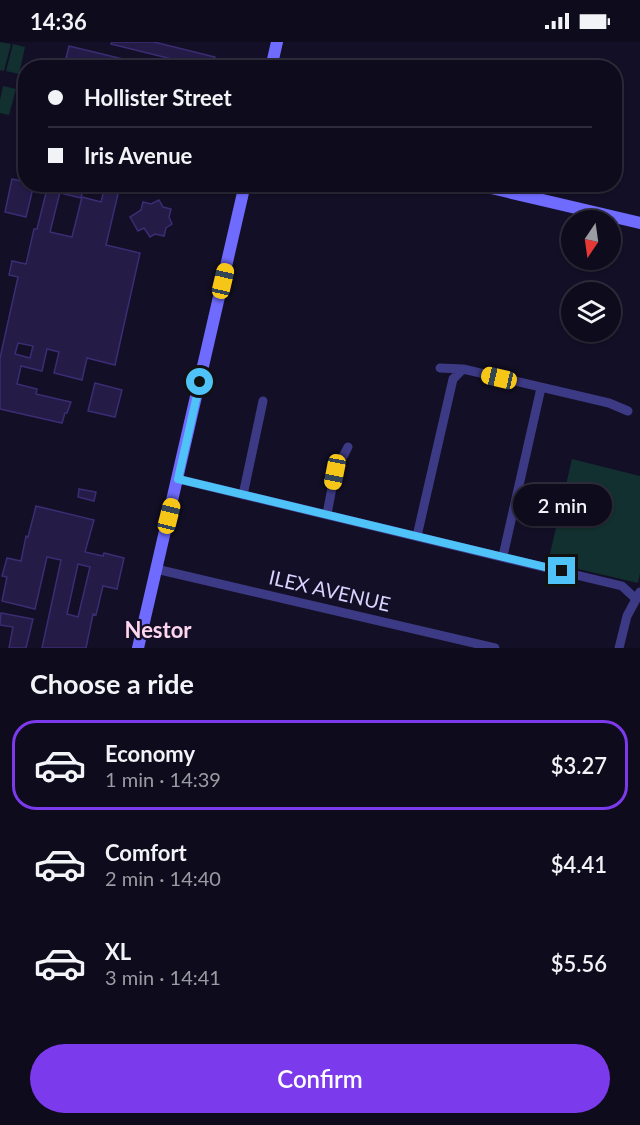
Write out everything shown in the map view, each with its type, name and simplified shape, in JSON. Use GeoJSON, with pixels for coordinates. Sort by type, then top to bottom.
{"type":"FeatureCollection","features":[{"type":"Feature","properties":{"kind":"main road"},"geometry":{"type":"LineString","coordinates":[[273,60],[277,42]]}},
{"type":"Feature","properties":{"kind":"main road"},"geometry":{"type":"LineString","coordinates":[[138,648],[243,192]]}},
{"type":"Feature","properties":{"kind":"main road"},"geometry":{"type":"LineString","coordinates":[[508,192],[640,223]]}},
{"type":"Feature","properties":{"kind":"street"},"geometry":{"type":"LineString","coordinates":[[440,368],[463,369],[609,403],[628,411]]}},
{"type":"Feature","properties":{"kind":"street"},"geometry":{"type":"LineString","coordinates":[[417,536],[453,379],[463,369]]}},
{"type":"Feature","properties":{"kind":"street"},"geometry":{"type":"LineString","coordinates":[[503,556],[541,388]]}},
{"type":"Feature","properties":{"kind":"street"},"geometry":{"type":"LineString","coordinates":[[243,495],[263,401]]}},
{"type":"Feature","properties":{"kind":"street"},"geometry":{"type":"LineString","coordinates":[[327,514],[335,472],[348,447]]}},
{"type":"Feature","properties":{"kind":"street"},"geometry":{"type":"LineString","coordinates":[[178,479],[622,586],[638,595],[627,616],[619,648]]}},
{"type":"Feature","properties":{"kind":"street","name":"ILEX AVENUE"},"geometry":{"type":"LineString","coordinates":[[156,569],[495,648]]}},
{"type":"Feature","properties":{"kind":"green space"},"geometry":{"type":"Polygon","coordinates":[[[0,42],[11,44],[4,71],[0,70],[0,42]]]}},
{"type":"Feature","properties":{"kind":"green space"},"geometry":{"type":"Polygon","coordinates":[[[13,44],[25,47],[22,60],[18,60],[18,74],[6,71],[13,44]]]}},
{"type":"Feature","properties":{"kind":"green space"},"geometry":{"type":"Polygon","coordinates":[[[3,86],[16,89],[9,115],[0,113],[3,86]]]}},
{"type":"Feature","properties":{"kind":"green space"},"geometry":{"type":"Polygon","coordinates":[[[572,459],[640,476],[640,573],[638,583],[548,562],[572,459]]]}},
{"type":"Feature","properties":{"kind":"building"},"geometry":{"type":"Polygon","coordinates":[[[112,42],[154,42],[215,57],[214,60],[176,60],[111,44],[112,42]]]}},
{"type":"Feature","properties":{"kind":"building"},"geometry":{"type":"Polygon","coordinates":[[[69,46],[127,60],[74,60],[66,58],[69,46]]]}},
{"type":"Feature","properties":{"kind":"building"},"geometry":{"type":"Polygon","coordinates":[[[12,179],[18,180],[18,192],[32,192],[26,217],[5,212],[12,179]]]}},
{"type":"Feature","properties":{"kind":"building"},"geometry":{"type":"Polygon","coordinates":[[[46,192],[60,192],[50,232],[72,237],[82,197],[101,202],[104,192],[111,192],[118,194],[106,245],[140,253],[115,365],[87,358],[82,380],[54,373],[59,352],[47,349],[42,371],[21,366],[17,384],[37,389],[36,394],[71,402],[62,423],[0,409],[0,358],[18,277],[9,275],[12,261],[26,264],[34,229],[37,229],[46,192]],[[18,343],[15,354],[30,358],[33,346],[18,343]]]}},
{"type":"Feature","properties":{"kind":"building"},"geometry":{"type":"Polygon","coordinates":[[[60,192],[82,192],[81,198],[60,192]]]}},
{"type":"Feature","properties":{"kind":"building"},"geometry":{"type":"Polygon","coordinates":[[[159,200],[163,207],[171,209],[169,217],[172,224],[166,228],[164,236],[155,234],[150,237],[144,228],[138,231],[130,217],[141,210],[143,202],[151,204],[159,200]]]}},
{"type":"Feature","properties":{"kind":"building"},"geometry":{"type":"Polygon","coordinates":[[[95,383],[122,390],[115,417],[88,411],[95,383]]]}},
{"type":"Feature","properties":{"kind":"building"},"geometry":{"type":"Polygon","coordinates":[[[79,489],[96,492],[94,501],[78,497],[79,489]]]}},
{"type":"Feature","properties":{"kind":"building"},"geometry":{"type":"Polygon","coordinates":[[[36,506],[94,520],[85,552],[103,556],[104,553],[124,558],[117,589],[103,586],[96,615],[93,614],[86,648],[42,648],[61,560],[47,557],[35,609],[2,601],[7,577],[2,576],[7,558],[21,561],[26,536],[28,537],[36,506]],[[78,564],[67,614],[78,617],[90,567],[78,564]]]}},
{"type":"Feature","properties":{"kind":"building"},"geometry":{"type":"Polygon","coordinates":[[[1,613],[33,619],[26,648],[9,648],[13,627],[0,625],[1,613]]]}},
{"type":"Feature","properties":{"kind":"district","name":"Nestor"},"geometry":{"type":"Point","coordinates":[158,629]}},
{"type":"Feature","properties":{"kind":"route"},"geometry":{"type":"LineString","coordinates":[[200,382],[178,479],[562,571]]}}]}
